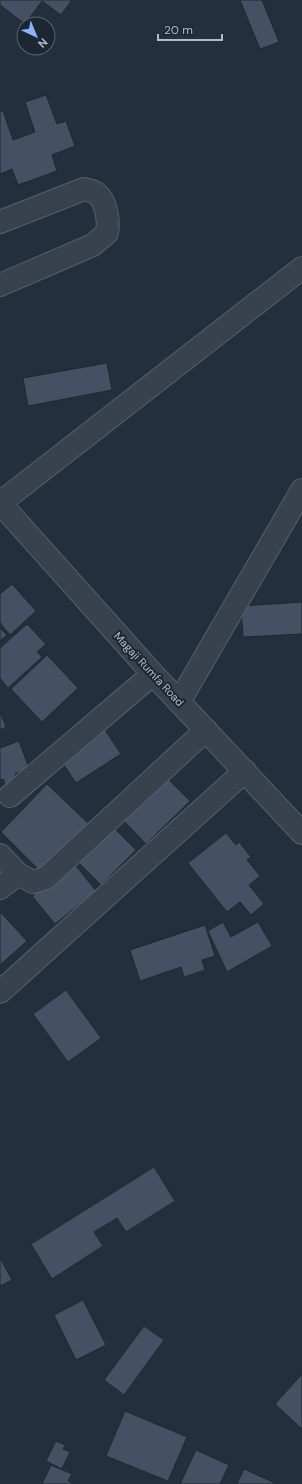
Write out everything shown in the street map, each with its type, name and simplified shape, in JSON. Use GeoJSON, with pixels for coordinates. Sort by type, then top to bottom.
{"type":"FeatureCollection","features":[{"type":"Feature","properties":{"kind":"street"},"geometry":{"type":"LineString","coordinates":[[0,222],[84,189],[96,193],[105,205],[108,225],[107,233],[93,245],[0,285]]}},
{"type":"Feature","properties":{"kind":"street"},"geometry":{"type":"LineString","coordinates":[[0,503],[302,268]]}},
{"type":"Feature","properties":{"kind":"street"},"geometry":{"type":"LineString","coordinates":[[180,702],[302,490]]}},
{"type":"Feature","properties":{"kind":"street","name":"Magaji Rumfa Road"},"geometry":{"type":"LineString","coordinates":[[0,503],[153,674],[302,833]]}},
{"type":"Feature","properties":{"kind":"street"},"geometry":{"type":"LineString","coordinates":[[10,796],[153,674]]}},
{"type":"Feature","properties":{"kind":"street"},"geometry":{"type":"LineString","coordinates":[[0,855],[18,874],[33,882],[46,878],[206,730]]}},
{"type":"Feature","properties":{"kind":"street"},"geometry":{"type":"LineString","coordinates":[[0,992],[245,772]]}},
{"type":"Feature","properties":{"kind":"street"},"geometry":{"type":"LineString","coordinates":[[0,888],[18,874]]}},
{"type":"Feature","properties":{"kind":"building"},"geometry":{"type":"Polygon","coordinates":[[[0,0],[72,0],[61,15],[42,1],[31,16],[16,17],[0,5],[0,0]]]}},
{"type":"Feature","properties":{"kind":"building"},"geometry":{"type":"Polygon","coordinates":[[[240,0],[262,0],[279,42],[260,49],[240,0]]]}},
{"type":"Feature","properties":{"kind":"building"},"geometry":{"type":"Polygon","coordinates":[[[46,95],[57,124],[66,121],[75,146],[52,155],[57,171],[18,185],[12,169],[0,174],[0,112],[3,111],[13,140],[35,132],[25,102],[46,95]]]}},
{"type":"Feature","properties":{"kind":"building"},"geometry":{"type":"Polygon","coordinates":[[[107,363],[112,390],[28,406],[23,378],[107,363]]]}},
{"type":"Feature","properties":{"kind":"building"},"geometry":{"type":"Polygon","coordinates":[[[12,584],[36,611],[10,635],[0,623],[0,594],[12,584]]]}},
{"type":"Feature","properties":{"kind":"building"},"geometry":{"type":"Polygon","coordinates":[[[302,602],[302,634],[243,637],[241,606],[302,602]]]}},
{"type":"Feature","properties":{"kind":"building"},"geometry":{"type":"Polygon","coordinates":[[[27,624],[46,644],[37,652],[42,657],[8,688],[0,678],[0,648],[27,624]]]}},
{"type":"Feature","properties":{"kind":"building"},"geometry":{"type":"Polygon","coordinates":[[[0,628],[7,635],[0,641],[0,628]]]}},
{"type":"Feature","properties":{"kind":"building"},"geometry":{"type":"Polygon","coordinates":[[[47,655],[78,688],[42,722],[11,689],[47,655]]]}},
{"type":"Feature","properties":{"kind":"building"},"geometry":{"type":"Polygon","coordinates":[[[0,712],[6,727],[0,730],[0,712]]]}},
{"type":"Feature","properties":{"kind":"building"},"geometry":{"type":"Polygon","coordinates":[[[105,730],[121,754],[76,783],[60,759],[105,730]]]}},
{"type":"Feature","properties":{"kind":"building"},"geometry":{"type":"Polygon","coordinates":[[[19,741],[29,768],[15,774],[18,782],[6,787],[3,779],[0,780],[0,748],[19,741]]]}},
{"type":"Feature","properties":{"kind":"building"},"geometry":{"type":"Polygon","coordinates":[[[166,777],[190,801],[146,844],[123,820],[166,777]]]}},
{"type":"Feature","properties":{"kind":"building"},"geometry":{"type":"Polygon","coordinates":[[[47,784],[89,824],[41,872],[1,832],[47,784]]]}},
{"type":"Feature","properties":{"kind":"building"},"geometry":{"type":"Polygon","coordinates":[[[110,824],[136,850],[101,885],[75,859],[110,824]]]}},
{"type":"Feature","properties":{"kind":"building"},"geometry":{"type":"Polygon","coordinates":[[[226,833],[236,845],[239,842],[251,857],[247,860],[260,876],[249,885],[264,904],[251,915],[240,902],[227,912],[188,863],[226,833]]]}},
{"type":"Feature","properties":{"kind":"building"},"geometry":{"type":"Polygon","coordinates":[[[73,862],[96,891],[55,924],[32,896],[73,862]]]}},
{"type":"Feature","properties":{"kind":"building"},"geometry":{"type":"Polygon","coordinates":[[[1,913],[27,941],[0,965],[0,914],[1,913]]]}},
{"type":"Feature","properties":{"kind":"building"},"geometry":{"type":"Polygon","coordinates":[[[223,922],[231,937],[258,922],[272,946],[227,972],[208,931],[223,922]]]}},
{"type":"Feature","properties":{"kind":"building"},"geometry":{"type":"Polygon","coordinates":[[[205,925],[215,956],[202,960],[205,970],[184,977],[181,967],[140,981],[130,950],[205,925]]]}},
{"type":"Feature","properties":{"kind":"building"},"geometry":{"type":"Polygon","coordinates":[[[66,990],[101,1038],[68,1062],[33,1014],[66,990]]]}},
{"type":"Feature","properties":{"kind":"building"},"geometry":{"type":"Polygon","coordinates":[[[154,1167],[175,1201],[126,1232],[117,1218],[94,1232],[103,1246],[52,1279],[31,1244],[154,1167]]]}},
{"type":"Feature","properties":{"kind":"building"},"geometry":{"type":"Polygon","coordinates":[[[0,1258],[12,1280],[0,1286],[0,1258]]]}},
{"type":"Feature","properties":{"kind":"building"},"geometry":{"type":"Polygon","coordinates":[[[83,1300],[106,1345],[76,1360],[54,1315],[83,1300]]]}},
{"type":"Feature","properties":{"kind":"building"},"geometry":{"type":"Polygon","coordinates":[[[144,1326],[164,1340],[124,1395],[104,1380],[144,1326]]]}},
{"type":"Feature","properties":{"kind":"building"},"geometry":{"type":"Polygon","coordinates":[[[302,1374],[302,1429],[275,1404],[302,1374]]]}},
{"type":"Feature","properties":{"kind":"building"},"geometry":{"type":"Polygon","coordinates":[[[125,1411],[187,1437],[168,1481],[106,1456],[125,1411]]]}},
{"type":"Feature","properties":{"kind":"building"},"geometry":{"type":"Polygon","coordinates":[[[56,1441],[65,1445],[63,1449],[70,1452],[62,1469],[46,1461],[56,1441]]]}},
{"type":"Feature","properties":{"kind":"building"},"geometry":{"type":"Polygon","coordinates":[[[196,1450],[229,1465],[220,1484],[180,1484],[196,1450]]]}},
{"type":"Feature","properties":{"kind":"building"},"geometry":{"type":"Polygon","coordinates":[[[51,1465],[72,1474],[68,1481],[75,1484],[42,1484],[51,1465]]]}},
{"type":"Feature","properties":{"kind":"building"},"geometry":{"type":"Polygon","coordinates":[[[244,1469],[277,1484],[237,1484],[244,1469]]]}}]}
